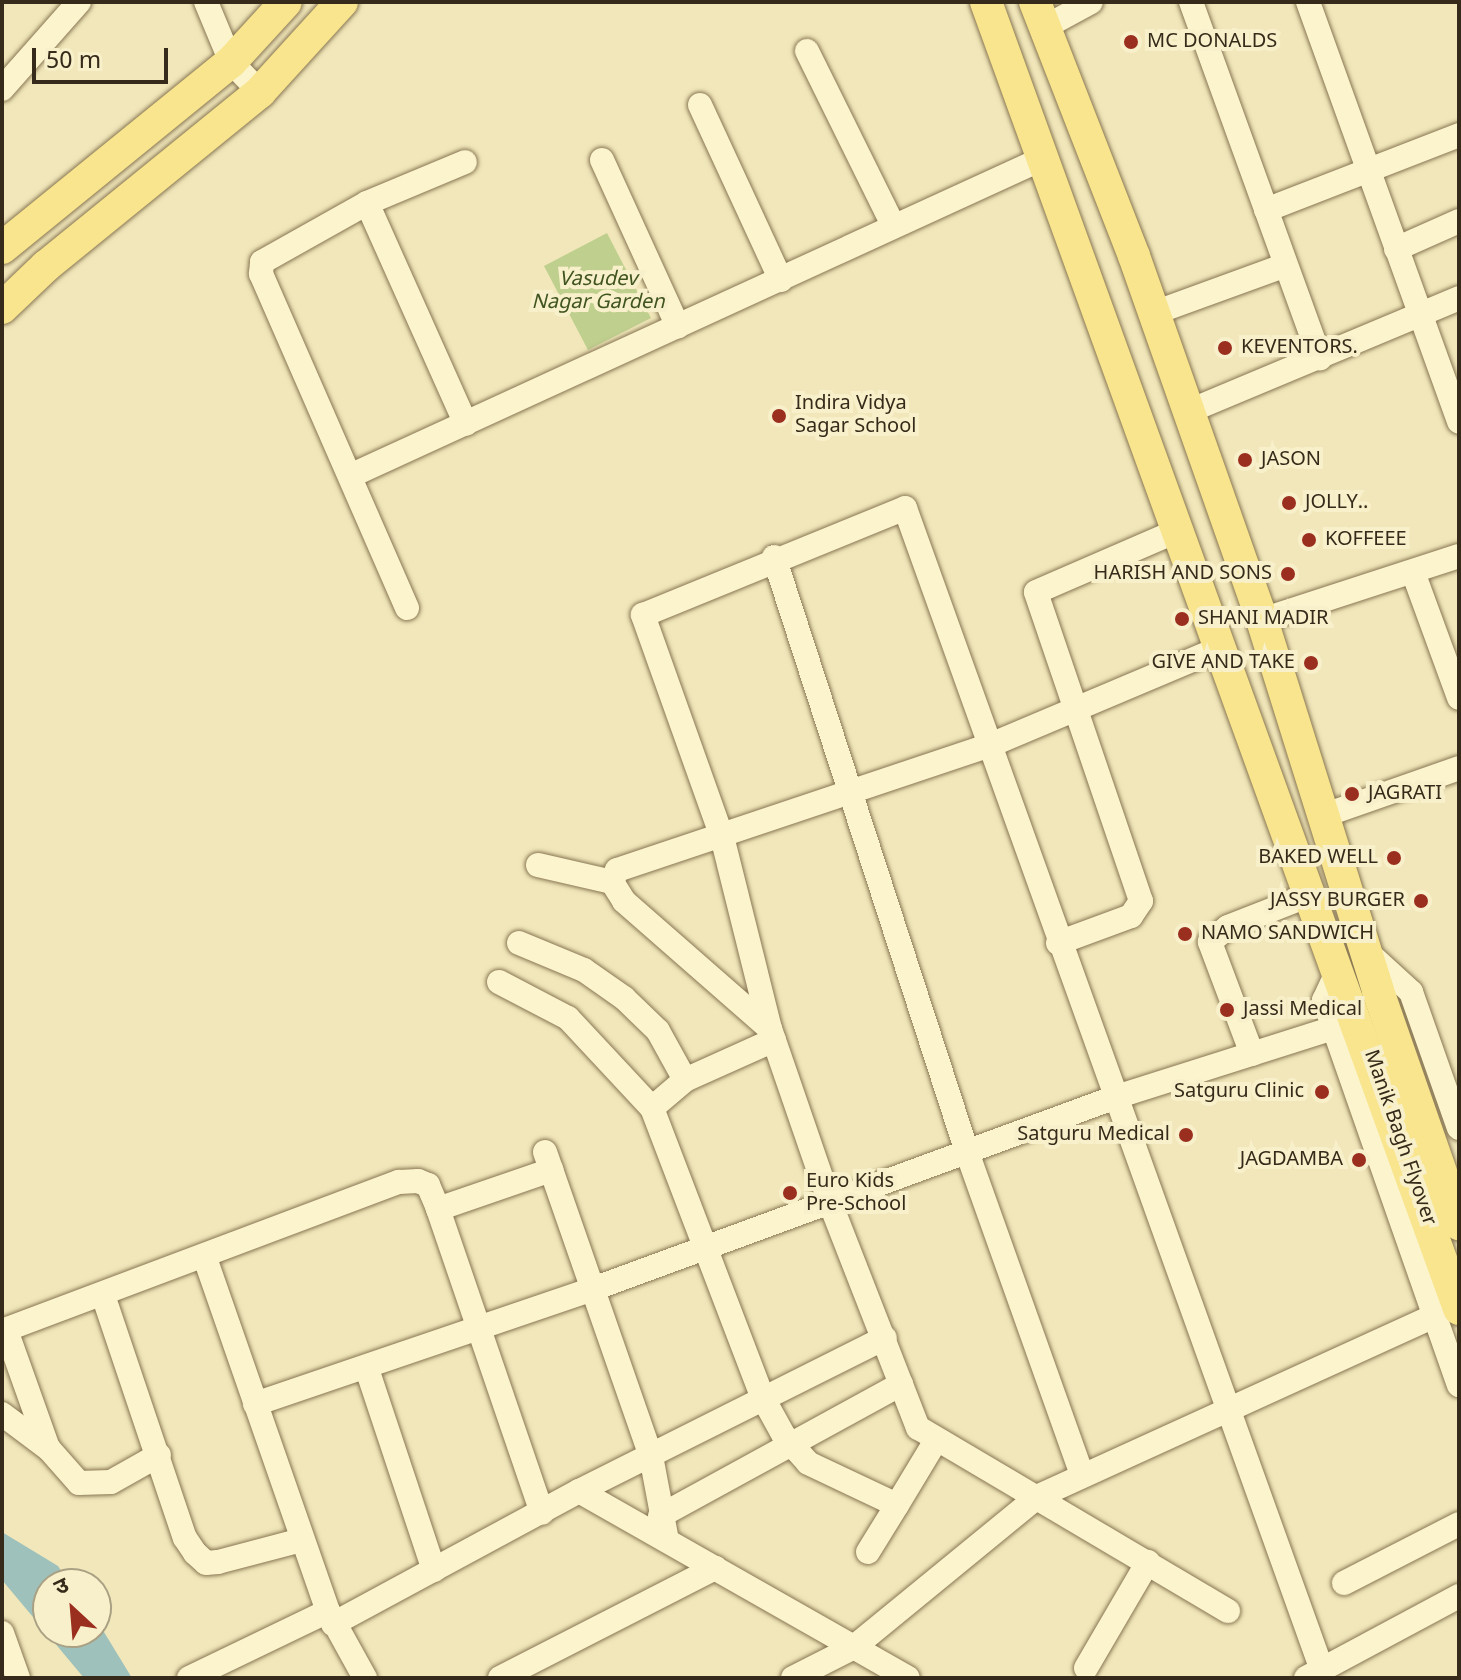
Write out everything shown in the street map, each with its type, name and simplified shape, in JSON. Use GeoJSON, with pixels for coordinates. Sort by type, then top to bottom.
{"type":"FeatureCollection","features":[{"type":"Feature","properties":{"kind":"main road"},"geometry":{"type":"LineString","coordinates":[[2,248],[231,62],[286,2]]}},
{"type":"Feature","properties":{"kind":"main road"},"geometry":{"type":"LineString","coordinates":[[2,308],[46,266],[260,92],[342,2]]}},
{"type":"Feature","properties":{"kind":"main road"},"geometry":{"type":"LineString","coordinates":[[986,2],[1312,894],[1352,960]]}},
{"type":"Feature","properties":{"kind":"main road"},"geometry":{"type":"LineString","coordinates":[[1040,14],[1154,313],[1262,620],[1325,815],[1352,960]]}},
{"type":"Feature","properties":{"kind":"main road","name":"Manik Bagh Flyover"},"geometry":{"type":"LineString","coordinates":[[1352,960],[1355,1008],[1447,1312]]}},
{"type":"Feature","properties":{"kind":"main road","name":"Manik Bagh Flyover"},"geometry":{"type":"LineString","coordinates":[[1355,1008],[1459,1224]]}},
{"type":"Feature","properties":{"kind":"street"},"geometry":{"type":"LineString","coordinates":[[2,89],[79,2]]}},
{"type":"Feature","properties":{"kind":"street"},"geometry":{"type":"LineString","coordinates":[[206,2],[231,62],[260,92]]}},
{"type":"Feature","properties":{"kind":"street"},"geometry":{"type":"LineString","coordinates":[[1040,14],[1091,2]]}},
{"type":"Feature","properties":{"kind":"street"},"geometry":{"type":"LineString","coordinates":[[1191,2],[1320,358]]}},
{"type":"Feature","properties":{"kind":"street"},"geometry":{"type":"LineString","coordinates":[[1308,2],[1420,317],[1452,379],[1459,422]]}},
{"type":"Feature","properties":{"kind":"street"},"geometry":{"type":"LineString","coordinates":[[807,51],[893,225]]}},
{"type":"Feature","properties":{"kind":"street"},"geometry":{"type":"LineString","coordinates":[[700,105],[781,280]]}},
{"type":"Feature","properties":{"kind":"street"},"geometry":{"type":"LineString","coordinates":[[1266,210],[1459,135]]}},
{"type":"Feature","properties":{"kind":"street"},"geometry":{"type":"LineString","coordinates":[[350,476],[1044,158]]}},
{"type":"Feature","properties":{"kind":"street"},"geometry":{"type":"LineString","coordinates":[[602,160],[678,327]]}},
{"type":"Feature","properties":{"kind":"street"},"geometry":{"type":"LineString","coordinates":[[407,608],[261,274],[271,253],[367,203],[465,162]]}},
{"type":"Feature","properties":{"kind":"street"},"geometry":{"type":"LineString","coordinates":[[367,203],[466,424]]}},
{"type":"Feature","properties":{"kind":"street"},"geometry":{"type":"LineString","coordinates":[[1396,249],[1459,221]]}},
{"type":"Feature","properties":{"kind":"street"},"geometry":{"type":"LineString","coordinates":[[1154,313],[1286,265]]}},
{"type":"Feature","properties":{"kind":"street"},"geometry":{"type":"LineString","coordinates":[[1187,412],[1420,317],[1459,298]]}},
{"type":"Feature","properties":{"kind":"street"},"geometry":{"type":"LineString","coordinates":[[1228,1611],[1037,1497],[935,1442],[918,1428],[829,1200],[772,1035],[722,837],[643,615],[774,557],[905,508],[993,744],[1058,943],[1231,1412],[1297,1610],[1314,1674],[1459,1596]]}},
{"type":"Feature","properties":{"kind":"street"},"geometry":{"type":"LineString","coordinates":[[1058,943],[1131,916],[1141,901],[1078,708],[1036,592],[1177,531]]}},
{"type":"Feature","properties":{"kind":"street"},"geometry":{"type":"LineString","coordinates":[[1262,620],[1459,556]]}},
{"type":"Feature","properties":{"kind":"street"},"geometry":{"type":"LineString","coordinates":[[774,557],[853,791],[966,1149],[1082,1475]]}},
{"type":"Feature","properties":{"kind":"street"},"geometry":{"type":"LineString","coordinates":[[1413,572],[1459,698]]}},
{"type":"Feature","properties":{"kind":"street"},"geometry":{"type":"LineString","coordinates":[[612,882],[617,870],[631,863],[722,837],[993,744],[1220,648]]}},
{"type":"Feature","properties":{"kind":"street"},"geometry":{"type":"LineString","coordinates":[[1325,815],[1459,768]]}},
{"type":"Feature","properties":{"kind":"street"},"geometry":{"type":"LineString","coordinates":[[538,865],[612,882],[624,901],[772,1035]]}},
{"type":"Feature","properties":{"kind":"street"},"geometry":{"type":"LineString","coordinates":[[1252,1054],[1210,942],[1228,927],[1312,894]]}},
{"type":"Feature","properties":{"kind":"street"},"geometry":{"type":"LineString","coordinates":[[519,943],[584,970],[624,998],[658,1031],[685,1080]]}},
{"type":"Feature","properties":{"kind":"street"},"geometry":{"type":"LineString","coordinates":[[1352,960],[1411,992],[1454,1095],[1459,1128]]}},
{"type":"Feature","properties":{"kind":"street"},"geometry":{"type":"LineString","coordinates":[[499,982],[568,1018],[652,1108],[763,1398],[793,1445],[808,1463],[897,1505]]}},
{"type":"Feature","properties":{"kind":"street"},"geometry":{"type":"LineString","coordinates":[[255,1404],[367,1369],[593,1289],[966,1149],[1252,1054],[1355,1008]]}},
{"type":"Feature","properties":{"kind":"street"},"geometry":{"type":"LineString","coordinates":[[652,1108],[685,1080],[772,1035]]}},
{"type":"Feature","properties":{"kind":"street"},"geometry":{"type":"LineString","coordinates":[[438,1209],[548,1161],[651,1456],[667,1541]]}},
{"type":"Feature","properties":{"kind":"street"},"geometry":{"type":"LineString","coordinates":[[49,1449],[4,1330],[205,1258],[399,1182],[428,1185],[542,1513]]}},
{"type":"Feature","properties":{"kind":"street"},"geometry":{"type":"LineString","coordinates":[[205,1258],[301,1540],[356,1675]]}},
{"type":"Feature","properties":{"kind":"street"},"geometry":{"type":"LineString","coordinates":[[103,1295],[185,1538],[206,1563],[301,1540]]}},
{"type":"Feature","properties":{"kind":"street"},"geometry":{"type":"LineString","coordinates":[[793,1678],[854,1647],[1037,1497],[1447,1312],[1459,1385]]}},
{"type":"Feature","properties":{"kind":"street"},"geometry":{"type":"LineString","coordinates":[[189,1678],[434,1570],[579,1491],[885,1338]]}},
{"type":"Feature","properties":{"kind":"street"},"geometry":{"type":"LineString","coordinates":[[367,1369],[434,1570]]}},
{"type":"Feature","properties":{"kind":"street"},"geometry":{"type":"LineString","coordinates":[[660,1516],[901,1384]]}},
{"type":"Feature","properties":{"kind":"street"},"geometry":{"type":"LineString","coordinates":[[2,1414],[49,1449],[79,1483],[92,1486],[111,1482],[159,1455]]}},
{"type":"Feature","properties":{"kind":"street"},"geometry":{"type":"LineString","coordinates":[[868,1552],[935,1442]]}},
{"type":"Feature","properties":{"kind":"street"},"geometry":{"type":"LineString","coordinates":[[579,1491],[908,1678]]}},
{"type":"Feature","properties":{"kind":"street"},"geometry":{"type":"LineString","coordinates":[[1344,1583],[1459,1524]]}},
{"type":"Feature","properties":{"kind":"street"},"geometry":{"type":"LineString","coordinates":[[1086,1668],[1148,1562]]}},
{"type":"Feature","properties":{"kind":"street"},"geometry":{"type":"LineString","coordinates":[[500,1678],[715,1568]]}},
{"type":"Feature","properties":{"kind":"street"},"geometry":{"type":"LineString","coordinates":[[2,1633],[18,1678]]}},
{"type":"Feature","properties":{"kind":"green space","name":"Vasudev Nagar Garden"},"geometry":{"type":"Polygon","coordinates":[[[607,233],[651,318],[588,350],[544,266],[607,233]]]}},
{"type":"Feature","properties":{"kind":"water"},"geometry":{"type":"Polygon","coordinates":[[[2,1532],[59,1568],[32,1568],[32,1616],[2,1580],[2,1532]]]}},
{"type":"Feature","properties":{"kind":"water"},"geometry":{"type":"Polygon","coordinates":[[[112,1645],[132,1678],[84,1678],[59,1648],[112,1648],[112,1645]]]}},
{"type":"Feature","properties":{"kind":"place","name":"MC DONALDS"},"geometry":{"type":"Point","coordinates":[1131,42]}},
{"type":"Feature","properties":{"kind":"place","name":"KEVENTORS."},"geometry":{"type":"Point","coordinates":[1225,348]}},
{"type":"Feature","properties":{"kind":"place","name":"Indira Vidya Sagar School"},"geometry":{"type":"Point","coordinates":[779,416]}},
{"type":"Feature","properties":{"kind":"place","name":"JASON"},"geometry":{"type":"Point","coordinates":[1245,460]}},
{"type":"Feature","properties":{"kind":"place","name":"JOLLY.."},"geometry":{"type":"Point","coordinates":[1289,503]}},
{"type":"Feature","properties":{"kind":"place","name":"KOFFEEE"},"geometry":{"type":"Point","coordinates":[1309,540]}},
{"type":"Feature","properties":{"kind":"place","name":"HARISH AND SONS"},"geometry":{"type":"Point","coordinates":[1288,574]}},
{"type":"Feature","properties":{"kind":"place","name":"SHANI MADIR"},"geometry":{"type":"Point","coordinates":[1182,619]}},
{"type":"Feature","properties":{"kind":"place","name":"GIVE AND TAKE"},"geometry":{"type":"Point","coordinates":[1311,663]}},
{"type":"Feature","properties":{"kind":"place","name":"JAGRATI"},"geometry":{"type":"Point","coordinates":[1352,794]}},
{"type":"Feature","properties":{"kind":"place","name":"BAKED WELL"},"geometry":{"type":"Point","coordinates":[1394,858]}},
{"type":"Feature","properties":{"kind":"place","name":"JASSY BURGER"},"geometry":{"type":"Point","coordinates":[1421,901]}},
{"type":"Feature","properties":{"kind":"place","name":"NAMO SANDWICH"},"geometry":{"type":"Point","coordinates":[1185,934]}},
{"type":"Feature","properties":{"kind":"place","name":"Jassi Medical"},"geometry":{"type":"Point","coordinates":[1227,1010]}},
{"type":"Feature","properties":{"kind":"place","name":"Satguru Clinic"},"geometry":{"type":"Point","coordinates":[1322,1092]}},
{"type":"Feature","properties":{"kind":"place","name":"Satguru Medical"},"geometry":{"type":"Point","coordinates":[1186,1135]}},
{"type":"Feature","properties":{"kind":"place","name":"JAGDAMBA"},"geometry":{"type":"Point","coordinates":[1359,1160]}},
{"type":"Feature","properties":{"kind":"place","name":"Euro Kids Pre-School"},"geometry":{"type":"Point","coordinates":[790,1193]}}]}
